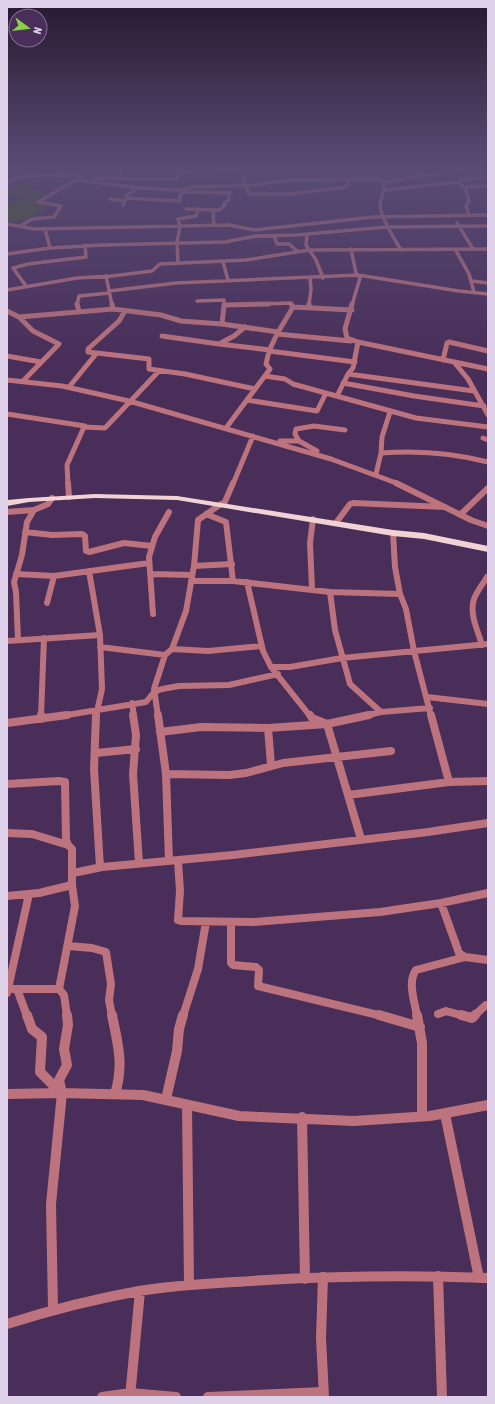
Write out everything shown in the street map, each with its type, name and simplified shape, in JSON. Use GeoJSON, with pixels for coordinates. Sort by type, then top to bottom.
{"type":"FeatureCollection","features":[{"type":"Feature","properties":{"kind":"main road"},"geometry":{"type":"LineString","coordinates":[[7,503],[69,497],[140,496],[188,499],[393,533],[424,536],[488,549]]}},
{"type":"Feature","properties":{"kind":"street"},"geometry":{"type":"LineString","coordinates":[[46,232],[50,248]]}},
{"type":"Feature","properties":{"kind":"street"},"geometry":{"type":"LineString","coordinates":[[178,263],[177,243],[179,232]]}},
{"type":"Feature","properties":{"kind":"street"},"geometry":{"type":"LineString","coordinates":[[255,232],[256,236]]}},
{"type":"Feature","properties":{"kind":"street"},"geometry":{"type":"LineString","coordinates":[[7,254],[85,245],[229,242],[256,236],[335,232]]}},
{"type":"Feature","properties":{"kind":"street"},"geometry":{"type":"LineString","coordinates":[[390,232],[401,250]]}},
{"type":"Feature","properties":{"kind":"street"},"geometry":{"type":"LineString","coordinates":[[462,232],[473,249]]}},
{"type":"Feature","properties":{"kind":"street"},"geometry":{"type":"LineString","coordinates":[[307,234],[306,246],[323,278]]}},
{"type":"Feature","properties":{"kind":"street"},"geometry":{"type":"LineString","coordinates":[[274,236],[277,244],[289,244],[297,251]]}},
{"type":"Feature","properties":{"kind":"street"},"geometry":{"type":"LineString","coordinates":[[26,286],[13,270],[14,268],[32,263],[84,258],[87,256],[85,245]]}},
{"type":"Feature","properties":{"kind":"street"},"geometry":{"type":"LineString","coordinates":[[7,290],[77,278],[152,271],[156,269],[158,265],[252,260],[297,251],[351,249],[488,249]]}},
{"type":"Feature","properties":{"kind":"street"},"geometry":{"type":"LineString","coordinates":[[351,249],[360,278],[352,310],[345,329],[347,338],[351,340]]}},
{"type":"Feature","properties":{"kind":"street"},"geometry":{"type":"LineString","coordinates":[[455,249],[472,281],[474,292]]}},
{"type":"Feature","properties":{"kind":"street"},"geometry":{"type":"LineString","coordinates":[[223,262],[228,280]]}},
{"type":"Feature","properties":{"kind":"street"},"geometry":{"type":"LineString","coordinates":[[79,311],[77,303],[79,296],[171,283],[228,280],[323,278],[358,275],[488,294]]}},
{"type":"Feature","properties":{"kind":"street"},"geometry":{"type":"LineString","coordinates":[[106,276],[113,309]]}},
{"type":"Feature","properties":{"kind":"street"},"geometry":{"type":"LineString","coordinates":[[309,307],[311,289],[310,278]]}},
{"type":"Feature","properties":{"kind":"street"},"geometry":{"type":"LineString","coordinates":[[472,281],[488,284]]}},
{"type":"Feature","properties":{"kind":"street"},"geometry":{"type":"LineString","coordinates":[[197,301],[224,300],[222,324]]}},
{"type":"Feature","properties":{"kind":"street"},"geometry":{"type":"LineString","coordinates":[[224,305],[289,303],[292,304],[293,307],[352,310]]}},
{"type":"Feature","properties":{"kind":"street"},"geometry":{"type":"LineString","coordinates":[[226,428],[270,369],[266,364],[269,351],[293,307]]}},
{"type":"Feature","properties":{"kind":"street"},"geometry":{"type":"LineString","coordinates":[[19,317],[113,309],[161,314],[181,321],[222,324],[278,333],[351,340],[488,369]]}},
{"type":"Feature","properties":{"kind":"street"},"geometry":{"type":"LineString","coordinates":[[7,311],[19,317],[33,331],[59,344],[23,381]]}},
{"type":"Feature","properties":{"kind":"street"},"geometry":{"type":"LineString","coordinates":[[125,311],[119,321],[88,349],[88,352],[150,360],[149,369],[185,374],[255,389]]}},
{"type":"Feature","properties":{"kind":"street"},"geometry":{"type":"LineString","coordinates":[[219,344],[234,336],[245,327]]}},
{"type":"Feature","properties":{"kind":"street"},"geometry":{"type":"LineString","coordinates":[[162,336],[355,362]]}},
{"type":"Feature","properties":{"kind":"street"},"geometry":{"type":"LineString","coordinates":[[338,396],[343,383],[355,362],[358,342]]}},
{"type":"Feature","properties":{"kind":"street"},"geometry":{"type":"LineString","coordinates":[[444,360],[447,343],[449,342],[488,351]]}},
{"type":"Feature","properties":{"kind":"street"},"geometry":{"type":"LineString","coordinates":[[69,387],[96,354]]}},
{"type":"Feature","properties":{"kind":"street"},"geometry":{"type":"LineString","coordinates":[[7,356],[41,362]]}},
{"type":"Feature","properties":{"kind":"street"},"geometry":{"type":"LineString","coordinates":[[453,362],[461,369],[488,415]]}},
{"type":"Feature","properties":{"kind":"street"},"geometry":{"type":"LineString","coordinates":[[7,414],[105,428],[158,371]]}},
{"type":"Feature","properties":{"kind":"street"},"geometry":{"type":"LineString","coordinates":[[348,374],[474,391]]}},
{"type":"Feature","properties":{"kind":"street"},"geometry":{"type":"LineString","coordinates":[[265,376],[285,379],[293,384],[390,412],[428,421],[488,427]]}},
{"type":"Feature","properties":{"kind":"street"},"geometry":{"type":"LineString","coordinates":[[7,380],[69,387],[129,401],[324,456],[402,484],[488,526]]}},
{"type":"Feature","properties":{"kind":"street"},"geometry":{"type":"LineString","coordinates":[[343,383],[414,396],[484,406]]}},
{"type":"Feature","properties":{"kind":"street"},"geometry":{"type":"LineString","coordinates":[[247,400],[316,412],[326,393]]}},
{"type":"Feature","properties":{"kind":"street"},"geometry":{"type":"LineString","coordinates":[[376,474],[381,452],[382,437],[390,412]]}},
{"type":"Feature","properties":{"kind":"street"},"geometry":{"type":"LineString","coordinates":[[69,497],[67,465],[85,426]]}},
{"type":"Feature","properties":{"kind":"street"},"geometry":{"type":"LineString","coordinates":[[299,441],[295,434],[296,429],[302,427],[345,430]]}},
{"type":"Feature","properties":{"kind":"street"},"geometry":{"type":"LineString","coordinates":[[169,861],[166,774],[154,689],[165,655],[172,649],[186,611],[194,566],[198,520],[200,517],[223,504],[253,436]]}},
{"type":"Feature","properties":{"kind":"street"},"geometry":{"type":"LineString","coordinates":[[279,444],[280,440],[299,441],[324,456]]}},
{"type":"Feature","properties":{"kind":"street"},"geometry":{"type":"LineString","coordinates":[[381,452],[430,452],[488,462]]}},
{"type":"Feature","properties":{"kind":"street"},"geometry":{"type":"LineString","coordinates":[[478,460],[488,458]]}},
{"type":"Feature","properties":{"kind":"street"},"geometry":{"type":"LineString","coordinates":[[461,514],[488,488]]}},
{"type":"Feature","properties":{"kind":"street"},"geometry":{"type":"LineString","coordinates":[[7,512],[34,510],[48,504],[52,498]]}},
{"type":"Feature","properties":{"kind":"street"},"geometry":{"type":"LineString","coordinates":[[7,500],[29,500]]}},
{"type":"Feature","properties":{"kind":"street"},"geometry":{"type":"LineString","coordinates":[[336,523],[350,504],[353,503],[448,507]]}},
{"type":"Feature","properties":{"kind":"street"},"geometry":{"type":"LineString","coordinates":[[18,640],[16,592],[14,582],[22,555],[28,517],[34,510]]}},
{"type":"Feature","properties":{"kind":"street"},"geometry":{"type":"LineString","coordinates":[[153,614],[149,557],[158,530],[169,512]]}},
{"type":"Feature","properties":{"kind":"street"},"geometry":{"type":"LineString","coordinates":[[206,514],[226,522],[233,581]]}},
{"type":"Feature","properties":{"kind":"street"},"geometry":{"type":"LineString","coordinates":[[312,589],[310,543],[313,519]]}},
{"type":"Feature","properties":{"kind":"street"},"geometry":{"type":"LineString","coordinates":[[26,532],[52,535],[82,534],[85,536],[86,551],[89,552],[124,543],[152,546]]}},
{"type":"Feature","properties":{"kind":"street"},"geometry":{"type":"LineString","coordinates":[[393,533],[394,563],[400,594],[406,610],[414,651],[449,782]]}},
{"type":"Feature","properties":{"kind":"street"},"geometry":{"type":"LineString","coordinates":[[16,574],[54,576],[149,563]]}},
{"type":"Feature","properties":{"kind":"street"},"geometry":{"type":"LineString","coordinates":[[194,566],[232,564]]}},
{"type":"Feature","properties":{"kind":"street"},"geometry":{"type":"LineString","coordinates":[[89,571],[100,635],[102,689],[96,710],[94,783],[100,867]]}},
{"type":"Feature","properties":{"kind":"street"},"geometry":{"type":"LineString","coordinates":[[151,574],[247,582],[330,592],[400,594]]}},
{"type":"Feature","properties":{"kind":"street"},"geometry":{"type":"LineString","coordinates":[[47,603],[54,576]]}},
{"type":"Feature","properties":{"kind":"street"},"geometry":{"type":"LineString","coordinates":[[271,667],[290,667],[342,658],[485,644],[473,613],[472,606],[474,598],[487,577]]}},
{"type":"Feature","properties":{"kind":"street"},"geometry":{"type":"LineString","coordinates":[[247,582],[261,646],[271,667],[312,718],[327,724]]}},
{"type":"Feature","properties":{"kind":"street"},"geometry":{"type":"LineString","coordinates":[[330,592],[335,630],[352,688],[381,712]]}},
{"type":"Feature","properties":{"kind":"street"},"geometry":{"type":"LineString","coordinates":[[7,641],[100,635]]}},
{"type":"Feature","properties":{"kind":"street"},"geometry":{"type":"LineString","coordinates":[[41,719],[44,638]]}},
{"type":"Feature","properties":{"kind":"street"},"geometry":{"type":"LineString","coordinates":[[172,649],[208,651],[261,646]]}},
{"type":"Feature","properties":{"kind":"street"},"geometry":{"type":"LineString","coordinates":[[100,647],[165,655]]}},
{"type":"Feature","properties":{"kind":"street"},"geometry":{"type":"LineString","coordinates":[[7,723],[146,702],[154,692],[162,689],[179,686],[229,685],[278,674]]}},
{"type":"Feature","properties":{"kind":"street"},"geometry":{"type":"LineString","coordinates":[[427,697],[488,704]]}},
{"type":"Feature","properties":{"kind":"street"},"geometry":{"type":"LineString","coordinates":[[132,703],[136,735],[133,774],[139,863]]}},
{"type":"Feature","properties":{"kind":"street"},"geometry":{"type":"LineString","coordinates":[[160,732],[212,726],[268,728],[327,724],[381,712],[430,708]]}},
{"type":"Feature","properties":{"kind":"street"},"geometry":{"type":"LineString","coordinates":[[327,724],[361,839]]}},
{"type":"Feature","properties":{"kind":"street"},"geometry":{"type":"LineString","coordinates":[[268,728],[271,765]]}},
{"type":"Feature","properties":{"kind":"street"},"geometry":{"type":"LineString","coordinates":[[96,753],[136,749]]}},
{"type":"Feature","properties":{"kind":"street"},"geometry":{"type":"LineString","coordinates":[[166,774],[229,775],[246,773],[271,765],[391,751]]}},
{"type":"Feature","properties":{"kind":"street"},"geometry":{"type":"LineString","coordinates":[[348,795],[449,782],[488,781]]}},
{"type":"Feature","properties":{"kind":"street"},"geometry":{"type":"LineString","coordinates":[[7,784],[65,782],[66,840],[73,852],[72,884],[75,906],[59,989]]}},
{"type":"Feature","properties":{"kind":"street"},"geometry":{"type":"LineString","coordinates":[[73,873],[100,867],[178,861],[428,832],[488,823]]}},
{"type":"Feature","properties":{"kind":"street"},"geometry":{"type":"LineString","coordinates":[[7,833],[32,834],[68,845]]}},
{"type":"Feature","properties":{"kind":"street"},"geometry":{"type":"LineString","coordinates":[[178,861],[180,891],[178,920],[231,923],[380,912],[441,903],[488,893]]}},
{"type":"Feature","properties":{"kind":"street"},"geometry":{"type":"LineString","coordinates":[[7,896],[29,894],[72,884]]}},
{"type":"Feature","properties":{"kind":"street"},"geometry":{"type":"LineString","coordinates":[[29,894],[11,990],[32,1028],[42,1037],[40,1072],[62,1093]]}},
{"type":"Feature","properties":{"kind":"street"},"geometry":{"type":"LineString","coordinates":[[441,903],[459,953],[465,957]]}},
{"type":"Feature","properties":{"kind":"street"},"geometry":{"type":"LineString","coordinates":[[166,1099],[177,1051],[179,1029],[198,969],[206,922]]}},
{"type":"Feature","properties":{"kind":"street"},"geometry":{"type":"LineString","coordinates":[[231,923],[231,963],[233,965],[256,967],[259,970],[258,986],[369,1012],[420,1027]]}},
{"type":"Feature","properties":{"kind":"street"},"geometry":{"type":"LineString","coordinates":[[68,946],[92,948],[106,952],[111,984],[109,1000],[120,1055],[120,1077],[115,1094]]}},
{"type":"Feature","properties":{"kind":"street"},"geometry":{"type":"LineString","coordinates":[[422,1116],[423,1061],[420,1027],[412,983],[413,974],[416,970],[465,957],[488,960]]}},
{"type":"Feature","properties":{"kind":"street"},"geometry":{"type":"LineString","coordinates":[[11,990],[59,989]]}},
{"type":"Feature","properties":{"kind":"street"},"geometry":{"type":"LineString","coordinates":[[53,1309],[51,1204],[62,1093],[59,1080],[67,1065],[64,1049],[68,1026],[64,995],[59,989]]}},
{"type":"Feature","properties":{"kind":"street"},"geometry":{"type":"LineString","coordinates":[[438,1014],[446,1011],[472,1018],[486,1005],[488,1006]]}},
{"type":"Feature","properties":{"kind":"street"},"geometry":{"type":"LineString","coordinates":[[7,1094],[62,1093],[143,1095],[239,1116],[354,1121],[445,1114],[488,1105]]}},
{"type":"Feature","properties":{"kind":"street"},"geometry":{"type":"LineString","coordinates":[[187,1105],[189,1286]]}},
{"type":"Feature","properties":{"kind":"street"},"geometry":{"type":"LineString","coordinates":[[7,1324],[53,1309],[140,1291],[189,1286],[323,1277],[438,1276],[484,1278],[451,1134],[445,1114]]}},
{"type":"Feature","properties":{"kind":"street"},"geometry":{"type":"LineString","coordinates":[[302,1118],[305,1279]]}},
{"type":"Feature","properties":{"kind":"street"},"geometry":{"type":"LineString","coordinates":[[438,1276],[441,1336],[439,1362],[442,1397]]}},
{"type":"Feature","properties":{"kind":"street"},"geometry":{"type":"LineString","coordinates":[[208,1397],[323,1395],[321,1338],[323,1277]]}},
{"type":"Feature","properties":{"kind":"street"},"geometry":{"type":"LineString","coordinates":[[130,1395],[140,1291]]}},
{"type":"Feature","properties":{"kind":"street"},"geometry":{"type":"LineString","coordinates":[[102,1397],[130,1395],[176,1397]]}}]}
